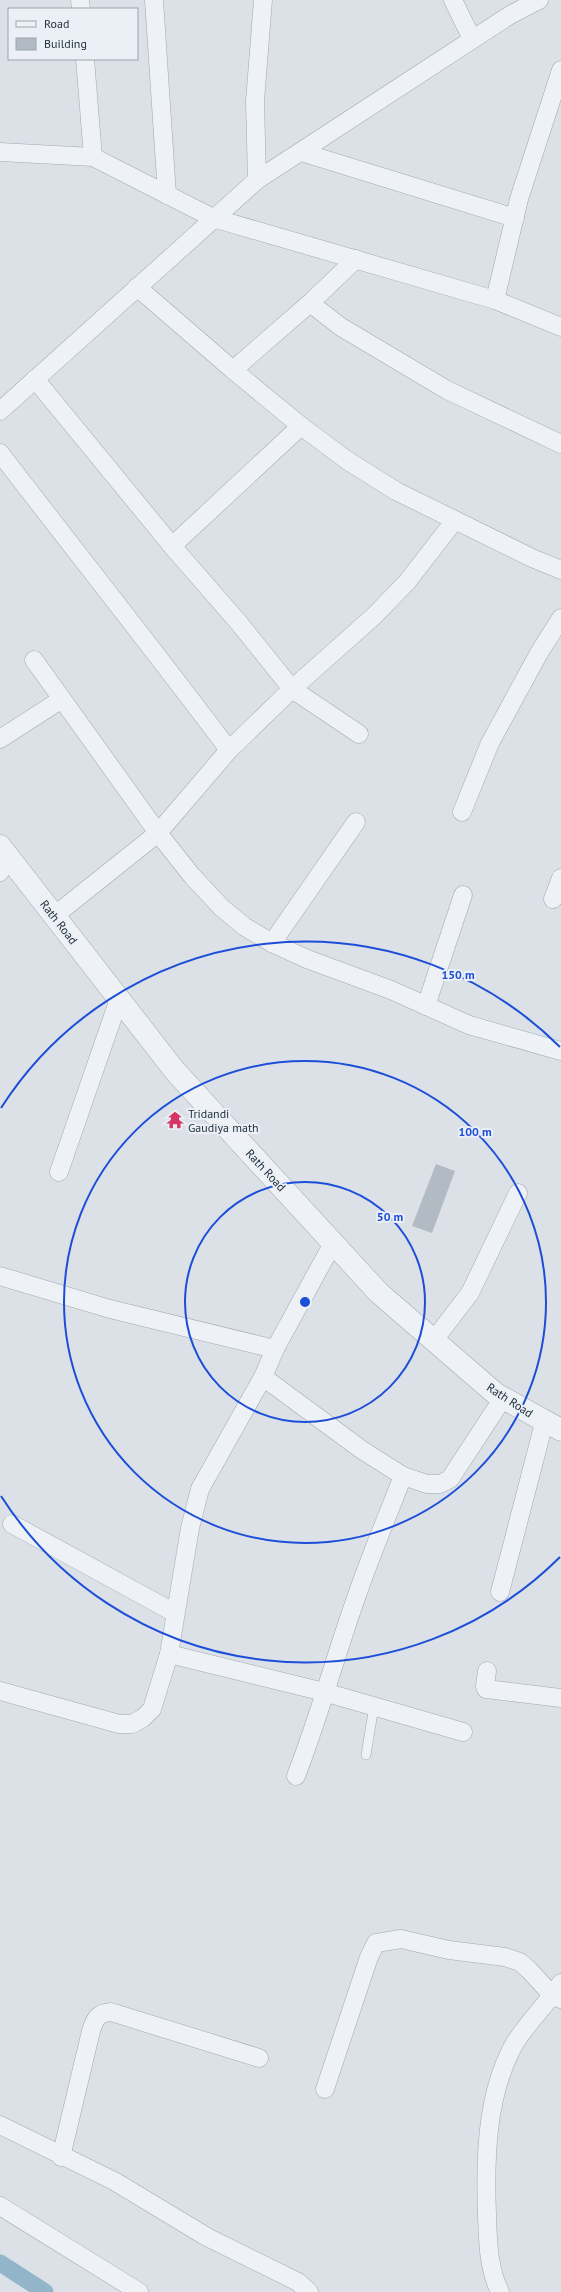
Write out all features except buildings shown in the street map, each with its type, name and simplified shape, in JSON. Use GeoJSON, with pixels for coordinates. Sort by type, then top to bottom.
{"type":"FeatureCollection","features":[{"type":"Feature","properties":{"kind":"street"},"geometry":{"type":"LineString","coordinates":[[154,0],[167,195]]}},
{"type":"Feature","properties":{"kind":"street"},"geometry":{"type":"LineString","coordinates":[[257,180],[255,101],[263,0]]}},
{"type":"Feature","properties":{"kind":"street"},"geometry":{"type":"LineString","coordinates":[[453,0],[472,39]]}},
{"type":"Feature","properties":{"kind":"street"},"geometry":{"type":"LineString","coordinates":[[0,411],[136,287],[257,180],[472,39],[508,7],[539,0]]}},
{"type":"Feature","properties":{"kind":"street"},"geometry":{"type":"LineString","coordinates":[[85,60],[93,158]]}},
{"type":"Feature","properties":{"kind":"street"},"geometry":{"type":"LineString","coordinates":[[495,300],[515,218],[561,70]]}},
{"type":"Feature","properties":{"kind":"street"},"geometry":{"type":"LineString","coordinates":[[0,152],[93,158],[214,218],[495,300],[561,327]]}},
{"type":"Feature","properties":{"kind":"street"},"geometry":{"type":"LineString","coordinates":[[301,152],[515,218]]}},
{"type":"Feature","properties":{"kind":"street"},"geometry":{"type":"LineString","coordinates":[[233,370],[310,303],[356,259]]}},
{"type":"Feature","properties":{"kind":"street"},"geometry":{"type":"LineString","coordinates":[[136,287],[301,426],[348,461],[396,491],[532,558],[561,570]]}},
{"type":"Feature","properties":{"kind":"street"},"geometry":{"type":"LineString","coordinates":[[310,303],[341,327],[447,390],[561,444]]}},
{"type":"Feature","properties":{"kind":"street"},"geometry":{"type":"LineString","coordinates":[[35,379],[172,546],[239,623],[292,689],[359,734]]}},
{"type":"Feature","properties":{"kind":"street"},"geometry":{"type":"LineString","coordinates":[[172,546],[301,426]]}},
{"type":"Feature","properties":{"kind":"street"},"geometry":{"type":"LineString","coordinates":[[0,453],[112,600],[174,676],[229,750]]}},
{"type":"Feature","properties":{"kind":"street"},"geometry":{"type":"LineString","coordinates":[[54,916],[158,833],[229,750],[292,689],[374,616],[407,582],[455,520]]}},
{"type":"Feature","properties":{"kind":"street"},"geometry":{"type":"LineString","coordinates":[[462,812],[490,742],[539,653],[561,618]]}},
{"type":"Feature","properties":{"kind":"street"},"geometry":{"type":"LineString","coordinates":[[34,660],[158,833],[192,876],[222,908],[245,927],[272,943],[476,1028],[561,1051]]}},
{"type":"Feature","properties":{"kind":"street"},"geometry":{"type":"LineString","coordinates":[[0,739],[62,699]]}},
{"type":"Feature","properties":{"kind":"street"},"geometry":{"type":"LineString","coordinates":[[272,943],[356,822]]}},
{"type":"Feature","properties":{"kind":"street","name":"Rath Road"},"geometry":{"type":"LineString","coordinates":[[3,858],[54,916],[175,1071],[379,1293],[504,1398],[553,1427]]}},
{"type":"Feature","properties":{"kind":"street"},"geometry":{"type":"LineString","coordinates":[[554,899],[561,878]]}},
{"type":"Feature","properties":{"kind":"street"},"geometry":{"type":"LineString","coordinates":[[426,1006],[463,895]]}},
{"type":"Feature","properties":{"kind":"street"},"geometry":{"type":"LineString","coordinates":[[59,1172],[119,999]]}},
{"type":"Feature","properties":{"kind":"street"},"geometry":{"type":"LineString","coordinates":[[434,1340],[470,1293],[518,1194]]}},
{"type":"Feature","properties":{"kind":"street"},"geometry":{"type":"LineString","coordinates":[[0,1691],[119,1724],[132,1724],[143,1718],[152,1709],[169,1654],[190,1528],[200,1489],[264,1377],[275,1349],[333,1243]]}},
{"type":"Feature","properties":{"kind":"street"},"geometry":{"type":"LineString","coordinates":[[0,1276],[110,1309],[275,1349]]}},
{"type":"Feature","properties":{"kind":"street"},"geometry":{"type":"LineString","coordinates":[[264,1377],[362,1450],[403,1476],[427,1484],[440,1484],[450,1478],[504,1398]]}},
{"type":"Feature","properties":{"kind":"street"},"geometry":{"type":"LineString","coordinates":[[500,1592],[553,1427]]}},
{"type":"Feature","properties":{"kind":"street"},"geometry":{"type":"LineString","coordinates":[[296,1776],[317,1722],[324,1692],[356,1596],[403,1476]]}},
{"type":"Feature","properties":{"kind":"street"},"geometry":{"type":"LineString","coordinates":[[12,1524],[176,1613]]}},
{"type":"Feature","properties":{"kind":"street"},"geometry":{"type":"LineString","coordinates":[[169,1654],[324,1692],[463,1732]]}},
{"type":"Feature","properties":{"kind":"street"},"geometry":{"type":"LineString","coordinates":[[487,1672],[484,1686],[486,1689],[561,1698]]}},
{"type":"Feature","properties":{"kind":"street"},"geometry":{"type":"LineString","coordinates":[[325,2088],[369,1957],[376,1943],[401,1939],[449,1950],[505,1957],[520,1962],[558,1993],[526,2028],[512,2049],[499,2083],[491,2117],[487,2156],[488,2247],[495,2282],[500,2292]]}},
{"type":"Feature","properties":{"kind":"street"},"geometry":{"type":"LineString","coordinates":[[61,2156],[91,2031],[96,2017],[103,2012],[111,2012],[259,2058]]}},
{"type":"Feature","properties":{"kind":"street"},"geometry":{"type":"LineString","coordinates":[[0,2125],[114,2181],[207,2237],[298,2282],[309,2292]]}},
{"type":"Feature","properties":{"kind":"street"},"geometry":{"type":"LineString","coordinates":[[0,2206],[139,2292]]}},
{"type":"Feature","properties":{"kind":"lane"},"geometry":{"type":"LineString","coordinates":[[366,1755],[374,1706]]}},
{"type":"Feature","properties":{"kind":"waterway"},"geometry":{"type":"LineString","coordinates":[[0,2263],[45,2292]]}},
{"type":"Feature","properties":{"kind":"place","name":"Tridandi Gaudiya math"},"geometry":{"type":"Point","coordinates":[175,1120]}}]}
